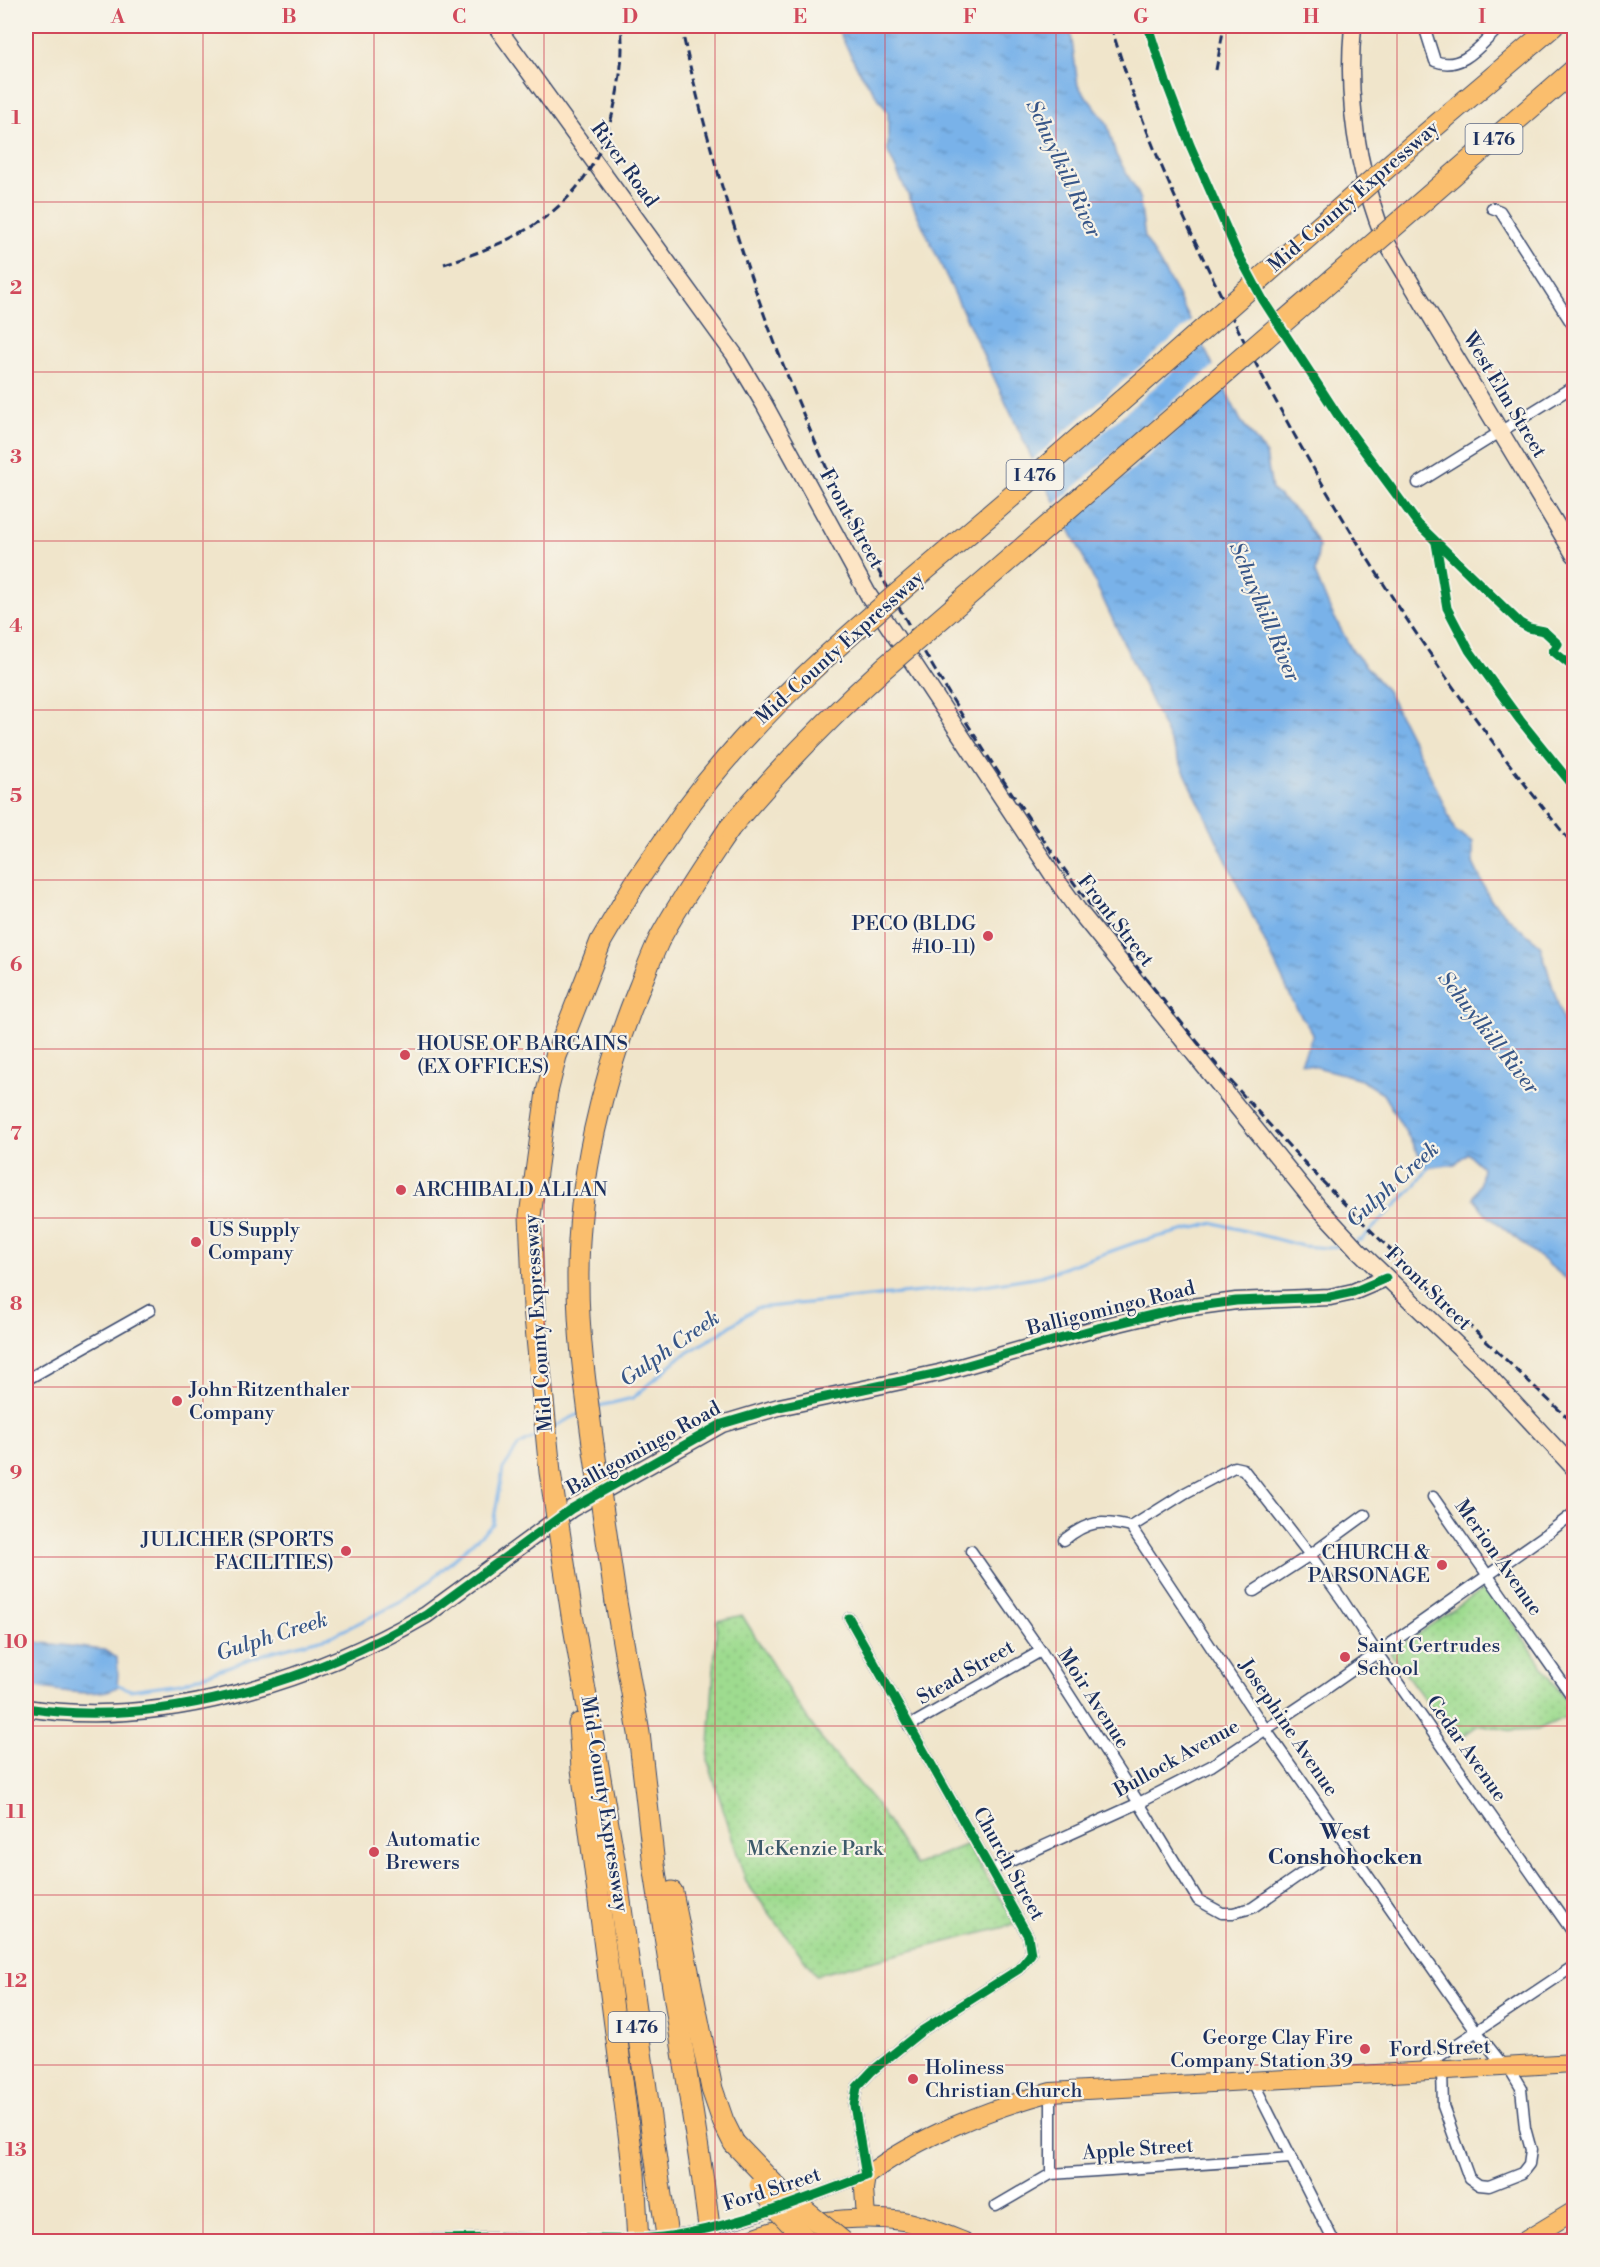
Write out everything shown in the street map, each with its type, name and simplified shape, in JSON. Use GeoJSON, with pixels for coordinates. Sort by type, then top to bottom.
{"type":"FeatureCollection","features":[{"type":"Feature","properties":{"kind":"highway","name":"Mid-County Expressway"},"geometry":{"type":"LineString","coordinates":[[668,2241],[615,1865],[572,1615],[549,1461],[534,1307],[530,1216],[547,1092],[567,1023],[601,941],[634,885],[687,808],[733,749],[813,668],[1398,157],[1553,26]]}},
{"type":"Feature","properties":{"kind":"highway","name":"Mid-County Expressway"},"geometry":{"type":"LineString","coordinates":[[711,2241],[654,1865],[639,1733],[616,1602],[593,1444],[582,1344],[578,1281],[590,1152],[610,1068],[627,1018],[659,942],[692,884],[729,829],[774,775],[814,733],[884,668],[1575,70]]}},
{"type":"Feature","properties":{"kind":"highway"},"geometry":{"type":"LineString","coordinates":[[572,1615],[582,1769],[634,2173],[638,2241]]}},
{"type":"Feature","properties":{"kind":"highway"},"geometry":{"type":"LineString","coordinates":[[639,1733],[712,2090],[723,2121],[756,2180],[779,2211],[808,2241]]}},
{"type":"Feature","properties":{"kind":"highway"},"geometry":{"type":"LineString","coordinates":[[734,2143],[781,2192],[843,2241]]}},
{"type":"Feature","properties":{"kind":"main road","name":"River Road"},"geometry":{"type":"LineString","coordinates":[[496,26],[717,330]]}},
{"type":"Feature","properties":{"kind":"main road","name":"West Elm Street"},"geometry":{"type":"LineString","coordinates":[[1353,26],[1350,56],[1352,114],[1357,150],[1371,207],[1396,259],[1575,554]]}},
{"type":"Feature","properties":{"kind":"main road","name":"Front Street"},"geometry":{"type":"LineString","coordinates":[[717,330],[764,404],[869,596],[1078,910],[1300,1186],[1358,1250],[1483,1370],[1575,1468]]}},
{"type":"Feature","properties":{"kind":"main road","name":"Balligomingo Road"},"geometry":{"type":"LineString","coordinates":[[26,1708],[82,1714],[147,1710],[226,1696],[271,1684],[316,1668],[398,1632],[426,1615],[590,1497],[713,1429],[755,1413],[939,1373],[1098,1328],[1177,1309],[1226,1302],[1330,1297],[1353,1292],[1386,1278]]}},
{"type":"Feature","properties":{"kind":"main road","name":"Ford Street"},"geometry":{"type":"LineString","coordinates":[[866,2176],[883,2163],[946,2131],[1016,2102],[1051,2092],[1575,2063]]}},
{"type":"Feature","properties":{"kind":"main road","name":"Church Street"},"geometry":{"type":"LineString","coordinates":[[866,2176],[864,2189],[866,2218]]}},
{"type":"Feature","properties":{"kind":"main road"},"geometry":{"type":"LineString","coordinates":[[1523,2241],[1575,2211]]}},
{"type":"Feature","properties":{"kind":"main road"},"geometry":{"type":"LineString","coordinates":[[744,2241],[793,2225],[866,2218],[904,2221],[965,2241]]}},
{"type":"Feature","properties":{"kind":"main road"},"geometry":{"type":"LineString","coordinates":[[1568,2241],[1575,2240]]}},
{"type":"Feature","properties":{"kind":"street"},"geometry":{"type":"LineString","coordinates":[[1425,26],[1435,61],[1444,65],[1466,59],[1501,26]]}},
{"type":"Feature","properties":{"kind":"street"},"geometry":{"type":"LineString","coordinates":[[1492,208],[1500,211],[1575,327]]}},
{"type":"Feature","properties":{"kind":"street"},"geometry":{"type":"LineString","coordinates":[[1418,483],[1575,386]]}},
{"type":"Feature","properties":{"kind":"street"},"geometry":{"type":"LineString","coordinates":[[26,1380],[150,1310]]}},
{"type":"Feature","properties":{"kind":"street","name":"Cedar Avenue"},"geometry":{"type":"LineString","coordinates":[[1131,1527],[1185,1493],[1234,1467],[1243,1469],[1310,1555],[1575,1934]]}},
{"type":"Feature","properties":{"kind":"street","name":"Merion Avenue"},"geometry":{"type":"LineString","coordinates":[[1433,1497],[1575,1699]]}},
{"type":"Feature","properties":{"kind":"street","name":"Bullock Avenue"},"geometry":{"type":"LineString","coordinates":[[991,1870],[1138,1803],[1210,1766],[1266,1730],[1575,1513]]}},
{"type":"Feature","properties":{"kind":"street"},"geometry":{"type":"LineString","coordinates":[[1254,1591],[1310,1555],[1365,1515]]}},
{"type":"Feature","properties":{"kind":"street"},"geometry":{"type":"LineString","coordinates":[[1064,1540],[1079,1529],[1092,1524],[1108,1522],[1131,1527]]}},
{"type":"Feature","properties":{"kind":"street","name":"Josephine Avenue"},"geometry":{"type":"LineString","coordinates":[[1131,1527],[1266,1730],[1477,2032],[1499,2060],[1509,2068],[1521,2088],[1525,2128],[1531,2150],[1529,2164],[1522,2173],[1489,2186],[1479,2184],[1469,2178],[1443,2106],[1442,2071]]}},
{"type":"Feature","properties":{"kind":"street","name":"Moir Avenue"},"geometry":{"type":"LineString","coordinates":[[971,1551],[1041,1651],[1198,1900],[1222,1913],[1233,1913],[1252,1908],[1324,1858]]}},
{"type":"Feature","properties":{"kind":"street","name":"Church Street"},"geometry":{"type":"LineString","coordinates":[[849,1618],[1028,1936],[1030,1954],[1019,1969],[923,2030],[872,2071],[857,2087],[854,2104],[866,2176]]}},
{"type":"Feature","properties":{"kind":"street","name":"Stead Street"},"geometry":{"type":"LineString","coordinates":[[909,1726],[1041,1651]]}},
{"type":"Feature","properties":{"kind":"street"},"geometry":{"type":"LineString","coordinates":[[1414,2072],[1575,1966]]}},
{"type":"Feature","properties":{"kind":"street"},"geometry":{"type":"LineString","coordinates":[[1252,2080],[1334,2241]]}},
{"type":"Feature","properties":{"kind":"street"},"geometry":{"type":"LineString","coordinates":[[1051,2092],[1051,2174]]}},
{"type":"Feature","properties":{"kind":"street","name":"Apple Street"},"geometry":{"type":"LineString","coordinates":[[996,2206],[1051,2174],[1292,2158]]}},
{"type":"Feature","properties":{"kind":"street","name":"Ford Street"},"geometry":{"type":"LineString","coordinates":[[315,2241],[457,2238],[621,2240],[688,2234],[758,2216],[866,2176]]}},
{"type":"Feature","properties":{"kind":"green space"},"geometry":{"type":"Polygon","coordinates":[[[1488,1586],[1574,1713],[1537,1730],[1512,1731],[1483,1725],[1477,1726],[1456,1741],[1390,1653],[1488,1586]]]}},
{"type":"Feature","properties":{"kind":"green space","name":"McKenzie Park"},"geometry":{"type":"Polygon","coordinates":[[[742,1615],[795,1701],[823,1741],[875,1802],[915,1865],[968,1844],[986,1877],[1017,1924],[816,1975],[746,1882],[708,1761],[717,1621],[742,1615]]]}},
{"type":"Feature","properties":{"kind":"water","name":"Schuylkill River"},"geometry":{"type":"Polygon","coordinates":[[[836,26],[1070,26],[1078,86],[1107,123],[1116,155],[1139,195],[1145,238],[1174,288],[1241,421],[1266,454],[1272,490],[1301,515],[1319,546],[1315,573],[1329,607],[1352,650],[1387,691],[1438,791],[1455,831],[1473,842],[1473,863],[1490,899],[1540,945],[1574,1057],[1574,1285],[1487,1215],[1473,1198],[1480,1183],[1482,1167],[1467,1153],[1455,1164],[1427,1168],[1383,1094],[1358,1078],[1301,1063],[1313,1034],[1296,1008],[1077,544],[1035,465],[888,152],[888,112],[858,69],[836,26]]]}},
{"type":"Feature","properties":{"kind":"water"},"geometry":{"type":"Polygon","coordinates":[[[26,1641],[104,1650],[117,1658],[117,1687],[109,1691],[86,1693],[26,1685],[26,1641]]]}},
{"type":"Feature","properties":{"kind":"pier"},"geometry":{"type":"Polygon","coordinates":[[[1193,320],[1205,343],[1042,486],[1030,462],[1193,320]]]}},
{"type":"Feature","properties":{"kind":"pier"},"geometry":{"type":"Polygon","coordinates":[[[1216,364],[1227,387],[1065,528],[1053,506],[1216,364]]]}},
{"type":"Feature","properties":{"kind":"waterway","name":"Gulph Creek"},"geometry":{"type":"LineString","coordinates":[[1357,1241],[1361,1240],[1415,1186],[1429,1167]]}},
{"type":"Feature","properties":{"kind":"waterway","name":"Gulph Creek"},"geometry":{"type":"LineString","coordinates":[[595,1407],[633,1398],[680,1357],[719,1334],[756,1308],[972,1287],[1041,1276],[1137,1242],[1215,1223],[1302,1246],[1329,1248],[1345,1244]]}},
{"type":"Feature","properties":{"kind":"waterway","name":"Gulph Creek"},"geometry":{"type":"LineString","coordinates":[[555,1426],[581,1413]]}},
{"type":"Feature","properties":{"kind":"waterway","name":"Gulph Creek"},"geometry":{"type":"LineString","coordinates":[[114,1683],[130,1690],[181,1683],[270,1652],[332,1636],[401,1602],[432,1579],[493,1524],[503,1469],[519,1445],[539,1435]]}},
{"type":"Feature","properties":{"kind":"railway"},"geometry":{"type":"LineString","coordinates":[[444,264],[504,241],[530,228],[573,192],[590,168],[604,141],[614,108],[621,67],[621,26]]}},
{"type":"Feature","properties":{"kind":"railway"},"geometry":{"type":"LineString","coordinates":[[681,26],[728,207],[768,326],[815,442],[862,541],[941,681],[983,749],[1074,883],[1122,948],[1224,1073],[1349,1209],[1574,1424]]}},
{"type":"Feature","properties":{"kind":"railway"},"geometry":{"type":"LineString","coordinates":[[1111,26],[1135,99],[1195,242],[1304,452],[1344,521],[1431,655],[1476,720],[1574,846]]}},
{"type":"Feature","properties":{"kind":"railway"},"geometry":{"type":"LineString","coordinates":[[1216,70],[1224,26]]}},
{"type":"Feature","properties":{"kind":"cycle path"},"geometry":{"type":"LineString","coordinates":[[1148,26],[1190,145],[1236,250],[1263,300],[1337,414],[1418,524],[1520,623],[1529,628],[1544,631],[1558,644],[1553,651],[1574,668]]}},
{"type":"Feature","properties":{"kind":"cycle path"},"geometry":{"type":"LineString","coordinates":[[1436,543],[1447,608],[1469,650],[1520,720],[1574,787]]}},
{"type":"Feature","properties":{"kind":"cycle path"},"geometry":{"type":"LineString","coordinates":[[26,1708],[77,1713],[128,1712],[181,1705],[233,1694],[334,1661],[426,1615],[571,1509],[722,1424],[779,1407],[939,1373],[1098,1328],[1177,1309],[1236,1301],[1330,1297],[1353,1292],[1386,1278]]}},
{"type":"Feature","properties":{"kind":"cycle path"},"geometry":{"type":"LineString","coordinates":[[315,2242],[486,2238],[634,2239],[670,2236],[711,2228],[756,2215],[866,2176],[854,2105],[857,2087],[872,2071],[923,2030],[1019,1969],[1031,1954],[1028,1936],[849,1618]]}},
{"type":"Feature","properties":{"kind":"place","name":"PECO (BLDG #10-11)"},"geometry":{"type":"Point","coordinates":[988,936]}},
{"type":"Feature","properties":{"kind":"place","name":"HOUSE OF BARGAINS (EX OFFICES)"},"geometry":{"type":"Point","coordinates":[405,1055]}},
{"type":"Feature","properties":{"kind":"place","name":"ARCHIBALD ALLAN"},"geometry":{"type":"Point","coordinates":[401,1190]}},
{"type":"Feature","properties":{"kind":"place","name":"US Supply Company"},"geometry":{"type":"Point","coordinates":[196,1242]}},
{"type":"Feature","properties":{"kind":"place","name":"John Ritzenthaler Company"},"geometry":{"type":"Point","coordinates":[177,1401]}},
{"type":"Feature","properties":{"kind":"place","name":"JULICHER (SPORTS FACILITIES)"},"geometry":{"type":"Point","coordinates":[346,1551]}},
{"type":"Feature","properties":{"kind":"place","name":"CHURCH & PARSONAGE"},"geometry":{"type":"Point","coordinates":[1442,1565]}},
{"type":"Feature","properties":{"kind":"place","name":"Saint Gertrudes School"},"geometry":{"type":"Point","coordinates":[1345,1657]}},
{"type":"Feature","properties":{"kind":"place","name":"Automatic Brewers"},"geometry":{"type":"Point","coordinates":[374,1852]}},
{"type":"Feature","properties":{"kind":"place","name":"George Clay Fire Company Station 39"},"geometry":{"type":"Point","coordinates":[1365,2049]}},
{"type":"Feature","properties":{"kind":"place","name":"Holiness Christian Church"},"geometry":{"type":"Point","coordinates":[913,2079]}},
{"type":"Feature","properties":{"kind":"district","name":"West Conshohocken"},"geometry":{"type":"Point","coordinates":[1345,1844]}}]}
